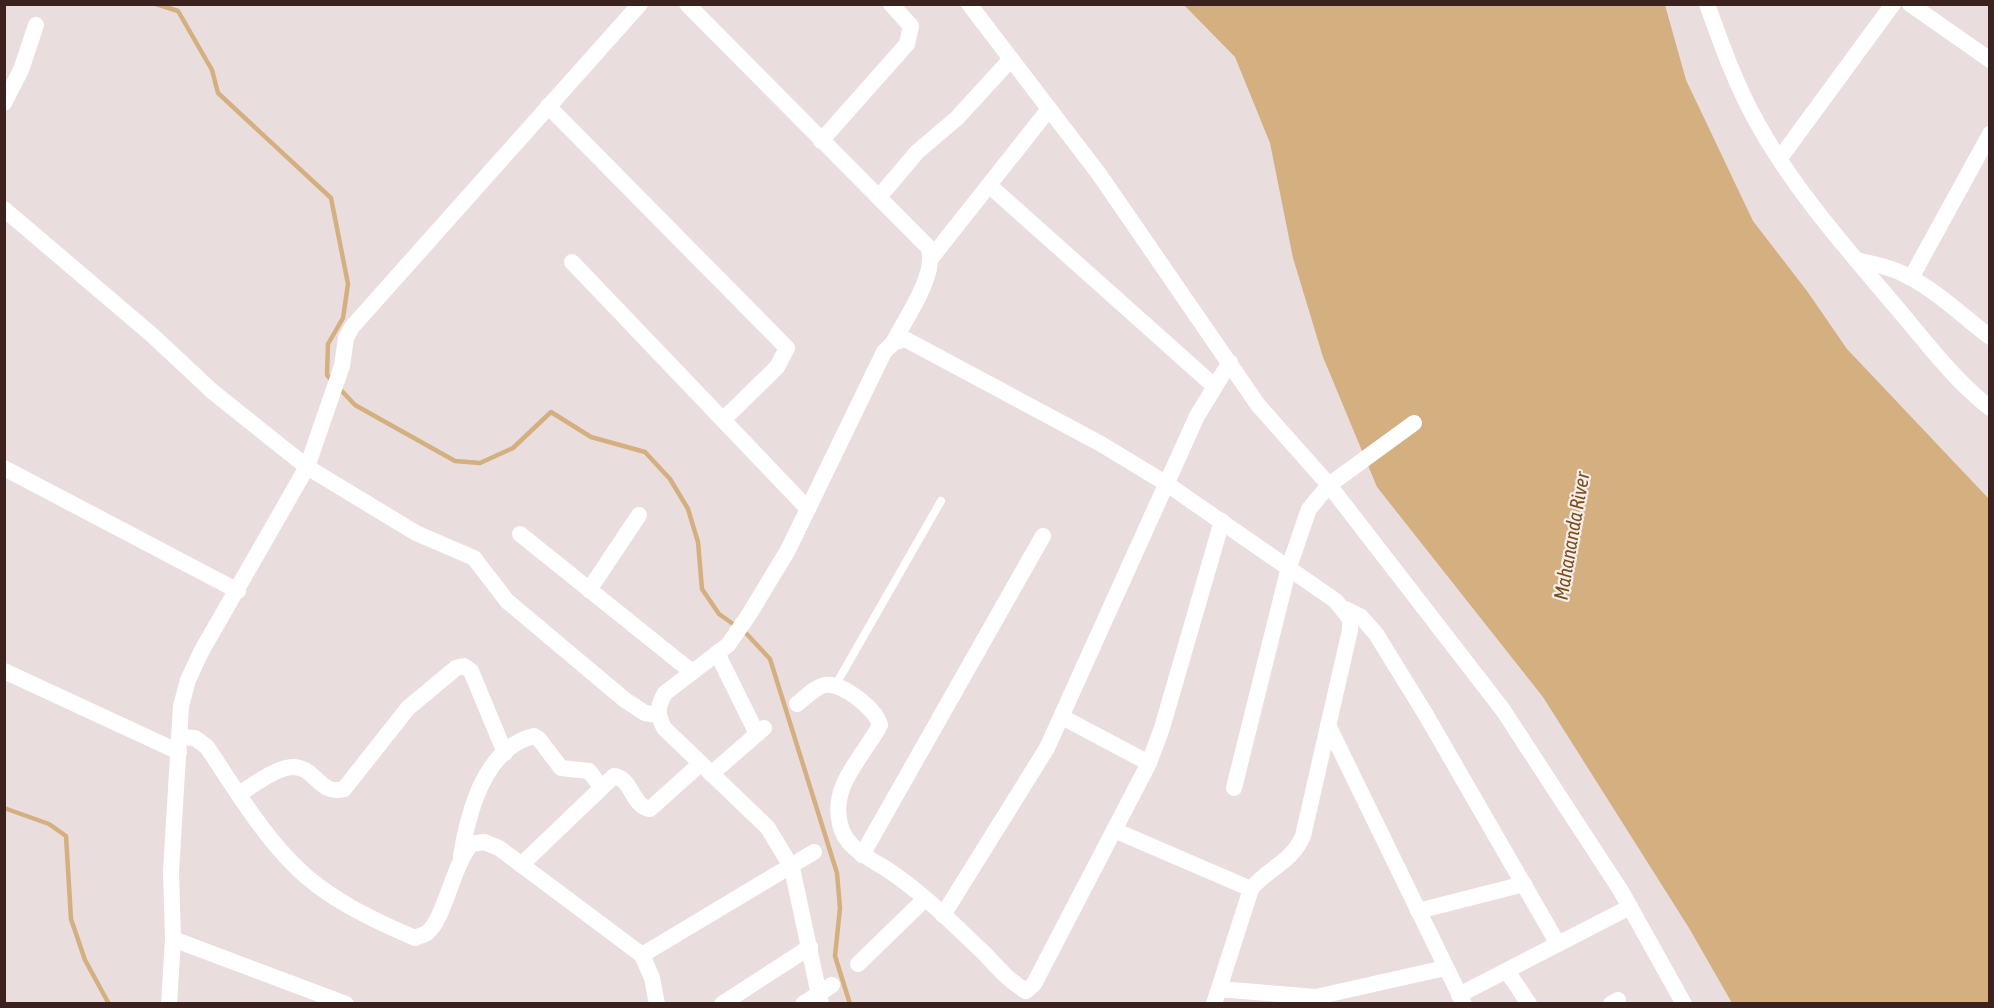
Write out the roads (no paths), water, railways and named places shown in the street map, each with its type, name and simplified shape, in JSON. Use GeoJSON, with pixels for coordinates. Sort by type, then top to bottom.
{"type":"FeatureCollection","features":[{"type":"Feature","properties":{"kind":"street"},"geometry":{"type":"LineString","coordinates":[[169,1004],[173,939],[171,872],[181,706],[188,680],[201,652],[308,466],[339,376],[346,338],[358,316],[639,4]]}},
{"type":"Feature","properties":{"kind":"street"},"geometry":{"type":"LineString","coordinates":[[687,4],[821,141],[920,237],[932,257]]}},
{"type":"Feature","properties":{"kind":"street"},"geometry":{"type":"LineString","coordinates":[[821,141],[907,44],[911,26],[891,4]]}},
{"type":"Feature","properties":{"kind":"street"},"geometry":{"type":"LineString","coordinates":[[969,4],[1099,174],[1272,423],[1329,484],[1503,710],[1630,907],[1684,1004]]}},
{"type":"Feature","properties":{"kind":"street"},"geometry":{"type":"LineString","coordinates":[[1707,4],[1730,68],[1759,126],[1780,158],[1856,260],[1927,343],[1989,408]]}},
{"type":"Feature","properties":{"kind":"street"},"geometry":{"type":"LineString","coordinates":[[1780,158],[1893,4]]}},
{"type":"Feature","properties":{"kind":"street"},"geometry":{"type":"LineString","coordinates":[[1910,4],[1989,60]]}},
{"type":"Feature","properties":{"kind":"street"},"geometry":{"type":"LineString","coordinates":[[4,103],[21,70],[36,25]]}},
{"type":"Feature","properties":{"kind":"street"},"geometry":{"type":"LineString","coordinates":[[879,197],[917,152],[957,118],[1011,59]]}},
{"type":"Feature","properties":{"kind":"street"},"geometry":{"type":"LineString","coordinates":[[548,106],[787,348],[777,368],[723,420]]}},
{"type":"Feature","properties":{"kind":"street"},"geometry":{"type":"LineString","coordinates":[[804,1004],[824,994],[810,947],[792,868],[768,828],[664,728],[657,714],[658,704],[665,693],[723,649],[750,613],[788,550],[884,352],[893,343],[927,277],[932,257],[1049,109]]}},
{"type":"Feature","properties":{"kind":"street"},"geometry":{"type":"LineString","coordinates":[[1911,278],[1989,134]]}},
{"type":"Feature","properties":{"kind":"street"},"geometry":{"type":"LineString","coordinates":[[990,186],[1214,385]]}},
{"type":"Feature","properties":{"kind":"street"},"geometry":{"type":"LineString","coordinates":[[4,209],[152,335],[213,392],[308,466],[416,533],[474,558],[507,601],[625,700],[645,713],[657,714]]}},
{"type":"Feature","properties":{"kind":"street"},"geometry":{"type":"LineString","coordinates":[[1856,260],[1895,270],[1911,278],[1945,300],[1989,337]]}},
{"type":"Feature","properties":{"kind":"street"},"geometry":{"type":"LineString","coordinates":[[572,262],[808,509]]}},
{"type":"Feature","properties":{"kind":"street"},"geometry":{"type":"LineString","coordinates":[[893,343],[905,339],[919,345],[1101,444],[1167,484],[1289,567],[1345,609],[1361,617],[1376,634],[1426,715],[1558,944]]}},
{"type":"Feature","properties":{"kind":"street"},"geometry":{"type":"LineString","coordinates":[[943,915],[1025,785],[1062,717],[1167,484],[1214,385],[1230,362]]}},
{"type":"Feature","properties":{"kind":"street"},"geometry":{"type":"LineString","coordinates":[[1234,788],[1289,567],[1309,509],[1329,484],[1414,423]]}},
{"type":"Feature","properties":{"kind":"street"},"geometry":{"type":"LineString","coordinates":[[4,468],[238,591]]}},
{"type":"Feature","properties":{"kind":"street"},"geometry":{"type":"LineString","coordinates":[[589,590],[639,515]]}},
{"type":"Feature","properties":{"kind":"street"},"geometry":{"type":"LineString","coordinates":[[798,704],[824,685],[835,686],[870,707],[877,715],[880,725],[848,775],[840,794],[841,838],[925,899],[1022,997],[1034,984],[1149,763],[1162,728],[1222,521]]}},
{"type":"Feature","properties":{"kind":"street"},"geometry":{"type":"LineString","coordinates":[[520,534],[692,672]]}},
{"type":"Feature","properties":{"kind":"street"},"geometry":{"type":"LineString","coordinates":[[862,855],[1043,536]]}},
{"type":"Feature","properties":{"kind":"street"},"geometry":{"type":"LineString","coordinates":[[1345,609],[1350,618],[1350,630],[1303,836],[1297,850],[1288,860],[1261,876],[1251,889],[1216,996],[1331,999],[1445,968]]}},
{"type":"Feature","properties":{"kind":"street"},"geometry":{"type":"LineString","coordinates":[[521,865],[614,776],[625,781],[638,803],[650,809],[761,731],[723,649]]}},
{"type":"Feature","properties":{"kind":"street"},"geometry":{"type":"LineString","coordinates":[[238,794],[284,769],[296,767],[308,772],[327,789],[335,792],[344,789],[408,708],[456,668],[464,666],[471,670],[505,753]]}},
{"type":"Feature","properties":{"kind":"street"},"geometry":{"type":"LineString","coordinates":[[4,671],[179,745],[195,738],[207,747],[279,849],[314,883],[415,938],[428,932],[438,915],[460,858],[472,804],[494,765],[505,753],[526,738],[534,736],[561,768],[588,771],[601,787]]}},
{"type":"Feature","properties":{"kind":"street"},"geometry":{"type":"LineString","coordinates":[[1062,717],[1149,763]]}},
{"type":"Feature","properties":{"kind":"street"},"geometry":{"type":"LineString","coordinates":[[1328,726],[1461,999],[1507,971],[1630,907]]}},
{"type":"Feature","properties":{"kind":"street"},"geometry":{"type":"LineString","coordinates":[[1114,830],[1251,889]]}},
{"type":"Feature","properties":{"kind":"street"},"geometry":{"type":"LineString","coordinates":[[460,858],[471,844],[484,842],[499,848],[642,955],[651,978],[657,1004]]}},
{"type":"Feature","properties":{"kind":"street"},"geometry":{"type":"LineString","coordinates":[[642,955],[792,868],[814,852]]}},
{"type":"Feature","properties":{"kind":"street"},"geometry":{"type":"LineString","coordinates":[[1418,911],[1524,884]]}},
{"type":"Feature","properties":{"kind":"street"},"geometry":{"type":"LineString","coordinates":[[858,964],[925,899]]}},
{"type":"Feature","properties":{"kind":"street"},"geometry":{"type":"LineString","coordinates":[[173,939],[346,1004]]}},
{"type":"Feature","properties":{"kind":"street"},"geometry":{"type":"LineString","coordinates":[[722,1004],[810,947]]}},
{"type":"Feature","properties":{"kind":"street"},"geometry":{"type":"LineString","coordinates":[[1507,971],[1529,1004]]}},
{"type":"Feature","properties":{"kind":"lane"},"geometry":{"type":"LineString","coordinates":[[835,686],[941,501]]}},
{"type":"Feature","properties":{"kind":"water","name":"Mahananda River"},"geometry":{"type":"Polygon","coordinates":[[[1184,5],[1665,5],[1686,80],[1753,221],[1807,291],[1847,349],[1989,499],[1989,1003],[1732,1003],[1689,928],[1543,697],[1377,487],[1323,357],[1293,258],[1270,143],[1235,57],[1184,5]]]}},
{"type":"Feature","properties":{"kind":"waterway"},"geometry":{"type":"LineString","coordinates":[[156,4],[178,11],[212,70],[218,93],[331,198],[348,284],[343,318],[328,344],[327,375],[333,382]]}},
{"type":"Feature","properties":{"kind":"waterway"},"geometry":{"type":"LineString","coordinates":[[339,388],[355,405],[455,461],[480,463],[513,448],[551,412],[591,437],[645,452],[670,479],[688,509],[698,542],[702,589],[719,614],[736,626]]}},
{"type":"Feature","properties":{"kind":"waterway"},"geometry":{"type":"LineString","coordinates":[[743,630],[770,659],[837,873],[840,908],[835,956],[850,1004]]}},
{"type":"Feature","properties":{"kind":"waterway"},"geometry":{"type":"LineString","coordinates":[[4,808],[49,824],[66,836],[71,919],[85,960],[109,1004]]}}]}
